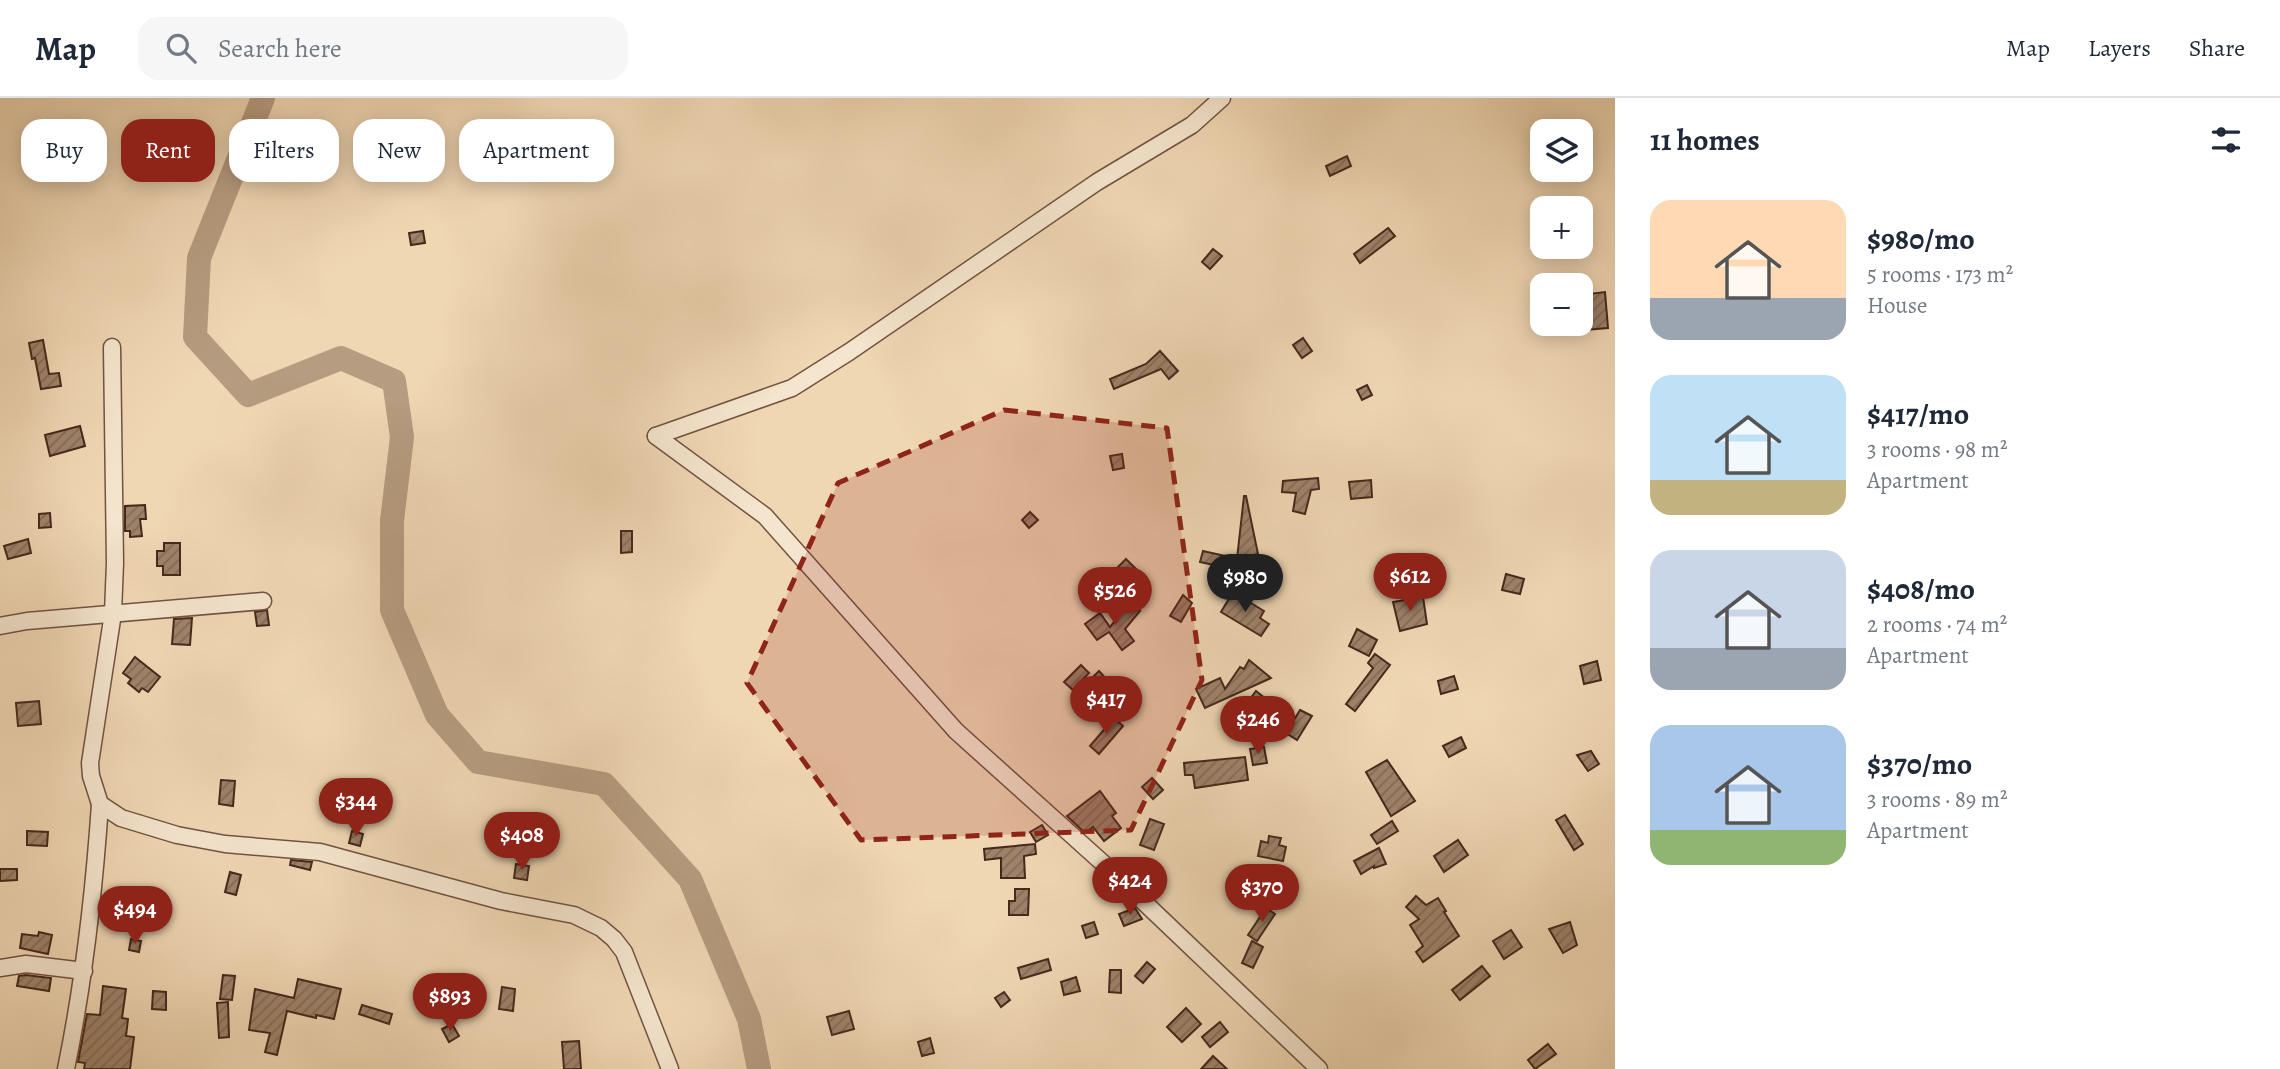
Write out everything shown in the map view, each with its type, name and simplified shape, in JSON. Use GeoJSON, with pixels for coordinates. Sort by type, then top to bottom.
{"type":"FeatureCollection","features":[{"type":"Feature","properties":{"kind":"street"},"geometry":{"type":"LineString","coordinates":[[1222,98],[1192,125],[1097,182],[792,388],[656,436],[765,516],[956,731],[1105,865],[1319,1069]]}},
{"type":"Feature","properties":{"kind":"street"},"geometry":{"type":"LineString","coordinates":[[66,1069],[84,971],[95,884],[100,804],[90,776],[90,762],[113,613],[115,563],[112,347]]}},
{"type":"Feature","properties":{"kind":"street"},"geometry":{"type":"LineString","coordinates":[[0,626],[27,621],[263,601]]}},
{"type":"Feature","properties":{"kind":"street"},"geometry":{"type":"LineString","coordinates":[[100,804],[121,818],[177,835],[225,844],[320,852],[501,901],[574,915],[586,920],[614,939],[624,952],[670,1069]]}},
{"type":"Feature","properties":{"kind":"street"},"geometry":{"type":"LineString","coordinates":[[0,968],[26,964],[84,971]]}},
{"type":"Feature","properties":{"kind":"highlighted area"},"geometry":{"type":"Polygon","coordinates":[[[1004,410],[1167,428],[1202,680],[1131,830],[861,840],[747,683],[838,483],[1004,410]]]}},
{"type":"Feature","properties":{"kind":"building"},"geometry":{"type":"Polygon","coordinates":[[[1347,156],[1351,166],[1330,176],[1326,166],[1347,156]]]}},
{"type":"Feature","properties":{"kind":"building"},"geometry":{"type":"Polygon","coordinates":[[[1388,228],[1395,236],[1360,263],[1354,254],[1388,228]]]}},
{"type":"Feature","properties":{"kind":"building"},"geometry":{"type":"Polygon","coordinates":[[[423,231],[425,243],[411,245],[409,233],[423,231]]]}},
{"type":"Feature","properties":{"kind":"building"},"geometry":{"type":"Polygon","coordinates":[[[1213,249],[1222,256],[1210,269],[1202,262],[1213,249]]]}},
{"type":"Feature","properties":{"kind":"building"},"geometry":{"type":"Polygon","coordinates":[[[1605,292],[1608,328],[1593,329],[1593,293],[1605,292]]]}},
{"type":"Feature","properties":{"kind":"building"},"geometry":{"type":"Polygon","coordinates":[[[1303,338],[1312,351],[1302,358],[1293,345],[1303,338]]]}},
{"type":"Feature","properties":{"kind":"building"},"geometry":{"type":"Polygon","coordinates":[[[43,340],[49,374],[59,373],[61,386],[41,389],[29,343],[43,340]]]}},
{"type":"Feature","properties":{"kind":"building"},"geometry":{"type":"Polygon","coordinates":[[[1160,351],[1178,371],[1169,379],[1161,369],[1114,389],[1110,379],[1146,364],[1160,351]]]}},
{"type":"Feature","properties":{"kind":"building"},"geometry":{"type":"Polygon","coordinates":[[[1367,385],[1372,395],[1362,400],[1357,390],[1367,385]]]}},
{"type":"Feature","properties":{"kind":"building"},"geometry":{"type":"Polygon","coordinates":[[[80,426],[85,446],[50,456],[45,435],[80,426]]]}},
{"type":"Feature","properties":{"kind":"building"},"geometry":{"type":"Polygon","coordinates":[[[1122,454],[1124,468],[1113,470],[1110,456],[1122,454]]]}},
{"type":"Feature","properties":{"kind":"building"},"geometry":{"type":"Polygon","coordinates":[[[1318,478],[1319,489],[1311,490],[1305,514],[1293,511],[1296,493],[1282,492],[1283,481],[1318,478]]]}},
{"type":"Feature","properties":{"kind":"building"},"geometry":{"type":"Polygon","coordinates":[[[1371,480],[1372,497],[1351,499],[1349,482],[1371,480]]]}},
{"type":"Feature","properties":{"kind":"building"},"geometry":{"type":"Polygon","coordinates":[[[1244,496],[1258,554],[1237,559],[1244,496]]]}},
{"type":"Feature","properties":{"kind":"building"},"geometry":{"type":"Polygon","coordinates":[[[145,505],[146,519],[140,519],[142,536],[130,537],[130,531],[125,531],[125,506],[145,505]]]}},
{"type":"Feature","properties":{"kind":"building"},"geometry":{"type":"Polygon","coordinates":[[[1030,512],[1038,520],[1029,528],[1022,520],[1030,512]]]}},
{"type":"Feature","properties":{"kind":"building"},"geometry":{"type":"Polygon","coordinates":[[[50,513],[51,527],[39,528],[39,514],[50,513]]]}},
{"type":"Feature","properties":{"kind":"building"},"geometry":{"type":"Polygon","coordinates":[[[621,531],[632,531],[632,552],[621,553],[621,531]]]}},
{"type":"Feature","properties":{"kind":"building"},"geometry":{"type":"Polygon","coordinates":[[[28,539],[31,553],[8,559],[4,546],[28,539]]]}},
{"type":"Feature","properties":{"kind":"building"},"geometry":{"type":"Polygon","coordinates":[[[164,543],[180,543],[180,575],[163,575],[163,566],[157,566],[157,551],[164,551],[164,543]]]}},
{"type":"Feature","properties":{"kind":"building"},"geometry":{"type":"Polygon","coordinates":[[[1203,551],[1234,558],[1232,569],[1200,562],[1203,551]]]}},
{"type":"Feature","properties":{"kind":"building"},"geometry":{"type":"Polygon","coordinates":[[[1126,559],[1149,582],[1137,593],[1123,579],[1120,582],[1113,572],[1126,559]]]}},
{"type":"Feature","properties":{"kind":"building"},"geometry":{"type":"Polygon","coordinates":[[[1506,574],[1524,579],[1520,594],[1502,590],[1506,574]]]}},
{"type":"Feature","properties":{"kind":"building"},"geometry":{"type":"Polygon","coordinates":[[[1233,592],[1264,611],[1260,618],[1269,624],[1261,636],[1221,612],[1233,592]]]}},
{"type":"Feature","properties":{"kind":"building"},"geometry":{"type":"Polygon","coordinates":[[[1183,595],[1192,603],[1181,622],[1170,616],[1183,595]]]}},
{"type":"Feature","properties":{"kind":"building"},"geometry":{"type":"Polygon","coordinates":[[[1423,597],[1427,624],[1400,631],[1393,602],[1423,597]]]}},
{"type":"Feature","properties":{"kind":"building"},"geometry":{"type":"Polygon","coordinates":[[[1130,603],[1140,611],[1125,629],[1134,641],[1122,650],[1109,632],[1097,640],[1085,624],[1100,613],[1110,627],[1130,603]]]}},
{"type":"Feature","properties":{"kind":"building"},"geometry":{"type":"Polygon","coordinates":[[[267,610],[269,625],[257,626],[255,612],[267,610]]]}},
{"type":"Feature","properties":{"kind":"building"},"geometry":{"type":"Polygon","coordinates":[[[192,618],[190,645],[172,644],[174,619],[192,618]]]}},
{"type":"Feature","properties":{"kind":"building"},"geometry":{"type":"Polygon","coordinates":[[[1357,629],[1377,640],[1369,656],[1349,646],[1357,629]]]}},
{"type":"Feature","properties":{"kind":"building"},"geometry":{"type":"Polygon","coordinates":[[[1375,654],[1390,665],[1355,711],[1346,704],[1373,668],[1368,663],[1375,654]]]}},
{"type":"Feature","properties":{"kind":"building"},"geometry":{"type":"Polygon","coordinates":[[[135,657],[160,677],[148,692],[142,688],[139,692],[128,683],[131,679],[123,673],[135,657]]]}},
{"type":"Feature","properties":{"kind":"building"},"geometry":{"type":"Polygon","coordinates":[[[1249,660],[1271,678],[1205,708],[1196,689],[1220,678],[1225,689],[1240,667],[1244,669],[1249,660]]]}},
{"type":"Feature","properties":{"kind":"building"},"geometry":{"type":"Polygon","coordinates":[[[1597,661],[1601,680],[1584,684],[1580,666],[1597,661]]]}},
{"type":"Feature","properties":{"kind":"building"},"geometry":{"type":"Polygon","coordinates":[[[1081,665],[1089,673],[1073,690],[1064,682],[1081,665]]]}},
{"type":"Feature","properties":{"kind":"building"},"geometry":{"type":"Polygon","coordinates":[[[1099,671],[1108,681],[1097,692],[1088,682],[1099,671]]]}},
{"type":"Feature","properties":{"kind":"building"},"geometry":{"type":"Polygon","coordinates":[[[1454,676],[1458,689],[1441,694],[1438,681],[1454,676]]]}},
{"type":"Feature","properties":{"kind":"building"},"geometry":{"type":"Polygon","coordinates":[[[1256,691],[1266,699],[1252,718],[1242,710],[1256,691]]]}},
{"type":"Feature","properties":{"kind":"building"},"geometry":{"type":"Polygon","coordinates":[[[39,701],[41,724],[18,726],[16,703],[39,701]]]}},
{"type":"Feature","properties":{"kind":"building"},"geometry":{"type":"Polygon","coordinates":[[[1300,710],[1312,716],[1297,740],[1286,733],[1300,710]]]}},
{"type":"Feature","properties":{"kind":"building"},"geometry":{"type":"Polygon","coordinates":[[[1114,718],[1123,726],[1099,754],[1090,746],[1114,718]]]}},
{"type":"Feature","properties":{"kind":"building"},"geometry":{"type":"Polygon","coordinates":[[[1461,737],[1466,748],[1449,757],[1443,746],[1461,737]]]}},
{"type":"Feature","properties":{"kind":"building"},"geometry":{"type":"Polygon","coordinates":[[[1264,747],[1267,763],[1253,765],[1250,749],[1264,747]]]}},
{"type":"Feature","properties":{"kind":"building"},"geometry":{"type":"Polygon","coordinates":[[[1591,751],[1599,764],[1588,771],[1577,755],[1591,751]]]}},
{"type":"Feature","properties":{"kind":"building"},"geometry":{"type":"Polygon","coordinates":[[[1245,757],[1248,780],[1195,788],[1193,775],[1185,775],[1184,763],[1245,757]]]}},
{"type":"Feature","properties":{"kind":"building"},"geometry":{"type":"Polygon","coordinates":[[[1387,760],[1415,801],[1391,816],[1366,772],[1387,760]]]}},
{"type":"Feature","properties":{"kind":"building"},"geometry":{"type":"Polygon","coordinates":[[[1152,778],[1163,790],[1153,799],[1142,787],[1152,778]]]}},
{"type":"Feature","properties":{"kind":"building"},"geometry":{"type":"Polygon","coordinates":[[[221,780],[235,781],[233,806],[219,804],[221,780]]]}},
{"type":"Feature","properties":{"kind":"building"},"geometry":{"type":"Polygon","coordinates":[[[1100,791],[1116,813],[1112,816],[1121,828],[1104,841],[1093,827],[1085,833],[1067,816],[1100,791]]]}},
{"type":"Feature","properties":{"kind":"building"},"geometry":{"type":"Polygon","coordinates":[[[1565,815],[1583,844],[1574,850],[1556,820],[1565,815]]]}},
{"type":"Feature","properties":{"kind":"building"},"geometry":{"type":"Polygon","coordinates":[[[1150,819],[1164,824],[1154,850],[1140,845],[1150,819]]]}},
{"type":"Feature","properties":{"kind":"building"},"geometry":{"type":"Polygon","coordinates":[[[1392,821],[1398,831],[1377,844],[1371,835],[1392,821]]]}},
{"type":"Feature","properties":{"kind":"building"},"geometry":{"type":"Polygon","coordinates":[[[1042,825],[1048,835],[1036,842],[1030,832],[1042,825]]]}},
{"type":"Feature","properties":{"kind":"building"},"geometry":{"type":"Polygon","coordinates":[[[27,831],[48,832],[47,846],[27,845],[27,831]]]}},
{"type":"Feature","properties":{"kind":"building"},"geometry":{"type":"Polygon","coordinates":[[[352,831],[363,834],[360,846],[349,843],[352,831]]]}},
{"type":"Feature","properties":{"kind":"building"},"geometry":{"type":"Polygon","coordinates":[[[1269,836],[1281,838],[1279,845],[1286,847],[1283,861],[1258,856],[1261,841],[1268,843],[1269,836]]]}},
{"type":"Feature","properties":{"kind":"building"},"geometry":{"type":"Polygon","coordinates":[[[1458,840],[1468,855],[1444,872],[1434,856],[1458,840]]]}},
{"type":"Feature","properties":{"kind":"building"},"geometry":{"type":"Polygon","coordinates":[[[1035,844],[1036,854],[1024,856],[1025,878],[1001,878],[1001,858],[985,860],[984,849],[1035,844]]]}},
{"type":"Feature","properties":{"kind":"building"},"geometry":{"type":"Polygon","coordinates":[[[1379,848],[1386,864],[1374,866],[1361,874],[1354,861],[1379,848]]]}},
{"type":"Feature","properties":{"kind":"building"},"geometry":{"type":"Polygon","coordinates":[[[291,860],[312,862],[310,870],[290,865],[291,860]]]}},
{"type":"Feature","properties":{"kind":"building"},"geometry":{"type":"Polygon","coordinates":[[[516,864],[529,866],[527,880],[514,878],[516,864]]]}},
{"type":"Feature","properties":{"kind":"building"},"geometry":{"type":"Polygon","coordinates":[[[0,869],[17,869],[17,880],[0,881],[0,869]]]}},
{"type":"Feature","properties":{"kind":"building"},"geometry":{"type":"Polygon","coordinates":[[[230,872],[241,875],[236,895],[225,892],[230,872]]]}},
{"type":"Feature","properties":{"kind":"building"},"geometry":{"type":"Polygon","coordinates":[[[1015,889],[1029,889],[1028,915],[1009,915],[1009,901],[1015,901],[1015,889]]]}},
{"type":"Feature","properties":{"kind":"building"},"geometry":{"type":"Polygon","coordinates":[[[1416,896],[1426,905],[1438,898],[1459,936],[1423,962],[1416,952],[1423,946],[1410,925],[1419,919],[1406,907],[1416,896]]]}},
{"type":"Feature","properties":{"kind":"building"},"geometry":{"type":"Polygon","coordinates":[[[1135,908],[1142,919],[1124,926],[1119,914],[1135,908]]]}},
{"type":"Feature","properties":{"kind":"building"},"geometry":{"type":"Polygon","coordinates":[[[1266,908],[1275,914],[1257,941],[1248,935],[1266,908]]]}},
{"type":"Feature","properties":{"kind":"building"},"geometry":{"type":"Polygon","coordinates":[[[1094,922],[1098,934],[1086,938],[1082,926],[1094,922]]]}},
{"type":"Feature","properties":{"kind":"building"},"geometry":{"type":"Polygon","coordinates":[[[1570,922],[1577,945],[1563,953],[1549,929],[1570,922]]]}},
{"type":"Feature","properties":{"kind":"building"},"geometry":{"type":"Polygon","coordinates":[[[1511,930],[1522,947],[1504,959],[1493,941],[1511,930]]]}},
{"type":"Feature","properties":{"kind":"building"},"geometry":{"type":"Polygon","coordinates":[[[39,932],[52,935],[48,954],[20,948],[22,934],[38,936],[39,932]]]}},
{"type":"Feature","properties":{"kind":"building"},"geometry":{"type":"Polygon","coordinates":[[[131,939],[141,941],[139,952],[129,950],[131,939]]]}},
{"type":"Feature","properties":{"kind":"building"},"geometry":{"type":"Polygon","coordinates":[[[1252,941],[1263,947],[1253,968],[1242,963],[1252,941]]]}},
{"type":"Feature","properties":{"kind":"building"},"geometry":{"type":"Polygon","coordinates":[[[1048,959],[1051,970],[1021,979],[1018,968],[1048,959]]]}},
{"type":"Feature","properties":{"kind":"building"},"geometry":{"type":"Polygon","coordinates":[[[1147,962],[1155,969],[1143,983],[1135,976],[1147,962]]]}},
{"type":"Feature","properties":{"kind":"building"},"geometry":{"type":"Polygon","coordinates":[[[1482,966],[1490,976],[1460,1000],[1452,990],[1482,966]]]}},
{"type":"Feature","properties":{"kind":"building"},"geometry":{"type":"Polygon","coordinates":[[[1110,970],[1121,970],[1121,993],[1109,992],[1110,970]]]}},
{"type":"Feature","properties":{"kind":"building"},"geometry":{"type":"Polygon","coordinates":[[[223,975],[235,976],[232,1000],[220,999],[223,975]]]}},
{"type":"Feature","properties":{"kind":"building"},"geometry":{"type":"Polygon","coordinates":[[[19,976],[51,978],[49,991],[17,986],[19,976]]]}},
{"type":"Feature","properties":{"kind":"building"},"geometry":{"type":"Polygon","coordinates":[[[1076,977],[1080,991],[1064,995],[1061,982],[1076,977]]]}},
{"type":"Feature","properties":{"kind":"building"},"geometry":{"type":"Polygon","coordinates":[[[298,979],[341,989],[334,1019],[287,1011],[277,1055],[265,1052],[270,1033],[249,1030],[255,989],[294,998],[298,979]]]}},
{"type":"Feature","properties":{"kind":"building"},"geometry":{"type":"Polygon","coordinates":[[[103,986],[126,989],[122,1018],[128,1019],[126,1036],[134,1037],[130,1069],[84,1069],[85,1063],[78,1062],[87,1014],[100,1015],[103,986]]]}},
{"type":"Feature","properties":{"kind":"building"},"geometry":{"type":"Polygon","coordinates":[[[502,987],[515,989],[513,1011],[499,1009],[502,987]]]}},
{"type":"Feature","properties":{"kind":"building"},"geometry":{"type":"Polygon","coordinates":[[[153,991],[166,992],[166,1010],[152,1009],[153,991]]]}},
{"type":"Feature","properties":{"kind":"building"},"geometry":{"type":"Polygon","coordinates":[[[1004,992],[1010,1000],[1001,1007],[995,998],[1004,992]]]}},
{"type":"Feature","properties":{"kind":"building"},"geometry":{"type":"Polygon","coordinates":[[[228,1002],[229,1037],[219,1038],[217,1003],[228,1002]]]}},
{"type":"Feature","properties":{"kind":"building"},"geometry":{"type":"Polygon","coordinates":[[[362,1005],[392,1014],[389,1024],[359,1014],[362,1005]]]}},
{"type":"Feature","properties":{"kind":"building"},"geometry":{"type":"Polygon","coordinates":[[[1186,1008],[1201,1024],[1182,1042],[1167,1027],[1186,1008]]]}},
{"type":"Feature","properties":{"kind":"building"},"geometry":{"type":"Polygon","coordinates":[[[849,1011],[854,1029],[832,1035],[827,1017],[849,1011]]]}},
{"type":"Feature","properties":{"kind":"building"},"geometry":{"type":"Polygon","coordinates":[[[1220,1022],[1228,1032],[1210,1047],[1202,1037],[1220,1022]]]}},
{"type":"Feature","properties":{"kind":"building"},"geometry":{"type":"Polygon","coordinates":[[[452,1024],[459,1036],[449,1042],[442,1029],[452,1024]]]}},
{"type":"Feature","properties":{"kind":"building"},"geometry":{"type":"Polygon","coordinates":[[[930,1038],[934,1053],[922,1056],[918,1042],[930,1038]]]}},
{"type":"Feature","properties":{"kind":"building"},"geometry":{"type":"Polygon","coordinates":[[[579,1041],[581,1069],[564,1069],[562,1042],[579,1041]]]}},
{"type":"Feature","properties":{"kind":"building"},"geometry":{"type":"Polygon","coordinates":[[[1548,1044],[1556,1054],[1535,1069],[1528,1060],[1548,1044]]]}},
{"type":"Feature","properties":{"kind":"building"},"geometry":{"type":"Polygon","coordinates":[[[1213,1056],[1227,1069],[1201,1069],[1213,1056]]]}},
{"type":"Feature","properties":{"kind":"waterway"},"geometry":{"type":"LineString","coordinates":[[263,98],[199,258],[195,337],[248,395],[341,358],[394,381],[402,437],[392,521],[392,610],[437,715],[478,762],[604,784],[690,879],[749,1019],[759,1069]]}}]}
